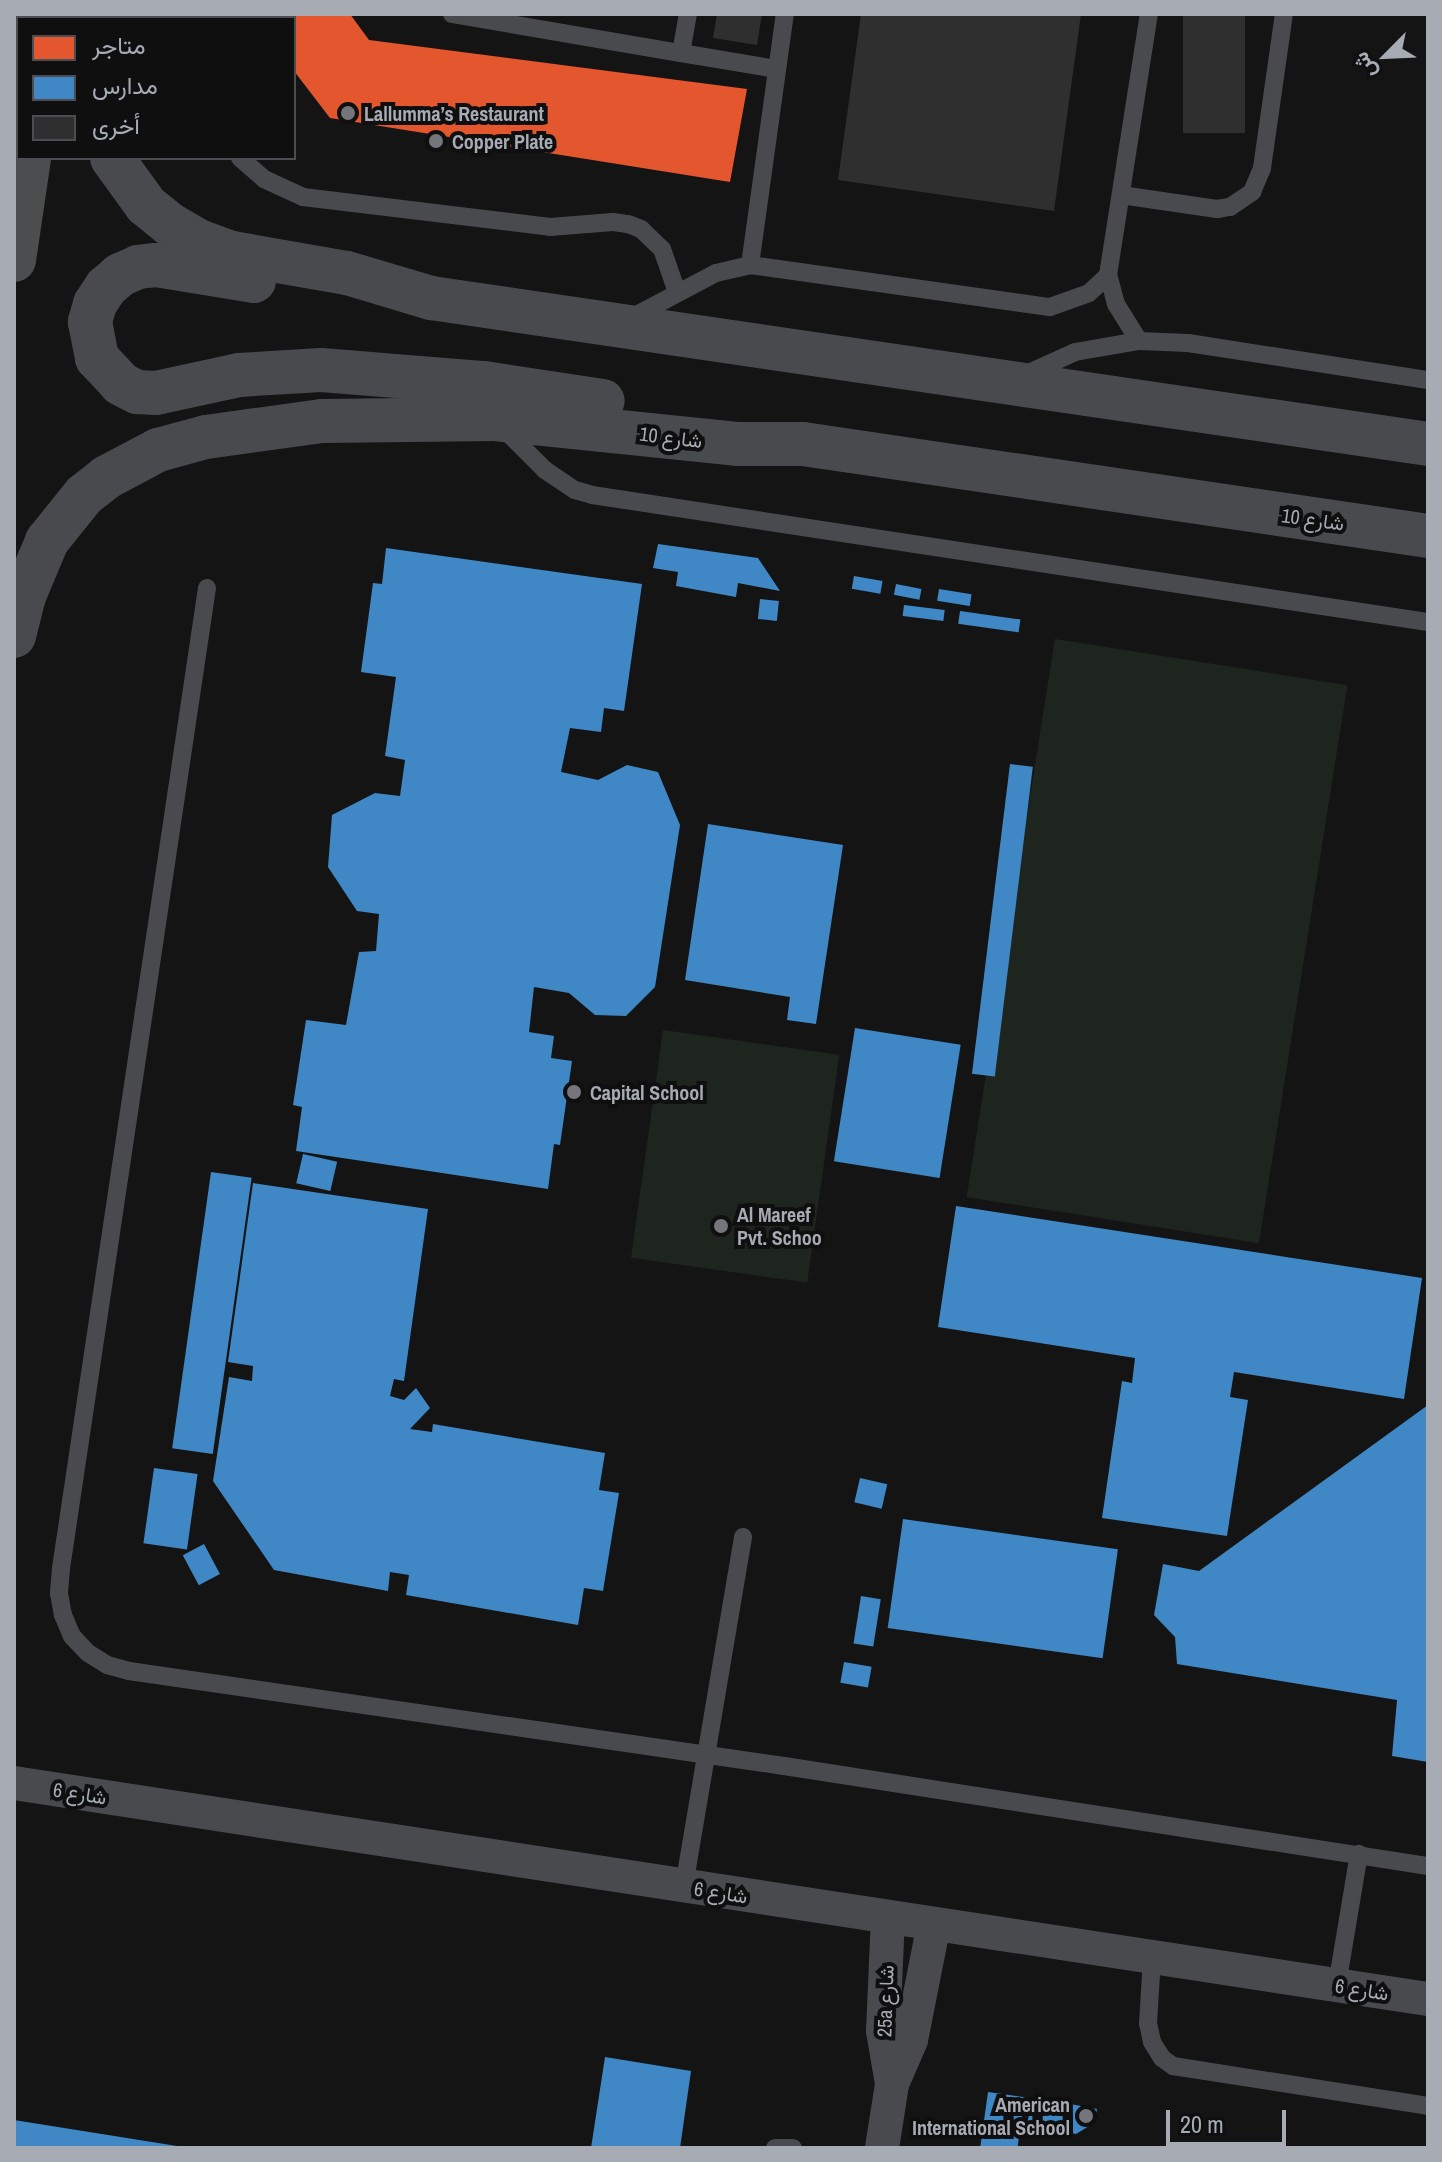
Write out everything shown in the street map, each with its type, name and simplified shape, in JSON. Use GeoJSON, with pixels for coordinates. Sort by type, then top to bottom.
{"type":"FeatureCollection","features":[{"type":"Feature","properties":{"kind":"main road"},"geometry":{"type":"LineString","coordinates":[[14,260],[29,160]]}},
{"type":"Feature","properties":{"kind":"street"},"geometry":{"type":"LineString","coordinates":[[113,160],[146,205],[171,225],[201,242],[232,253],[347,273],[431,298]]}},
{"type":"Feature","properties":{"kind":"street"},"geometry":{"type":"LineString","coordinates":[[803,444],[709,419],[567,395],[423,377],[280,371],[239,375],[165,392],[137,392],[107,373],[91,340],[90,322],[106,287],[120,275],[156,265],[326,293],[431,298],[1007,385],[1428,444]]}},
{"type":"Feature","properties":{"kind":"street","name":"شارع 10"},"geometry":{"type":"LineString","coordinates":[[14,636],[34,567],[47,541],[84,495],[131,462],[206,437],[260,428],[374,419],[495,419],[737,444],[803,444],[1428,536]]}},
{"type":"Feature","properties":{"kind":"street","name":"شارع 6"},"geometry":{"type":"LineString","coordinates":[[14,1783],[1428,1999]]}},
{"type":"Feature","properties":{"kind":"street","name":"25a شارع"},"geometry":{"type":"LineString","coordinates":[[888,1917],[883,2031],[892,2084]]}},
{"type":"Feature","properties":{"kind":"street","name":"25a شارع"},"geometry":{"type":"LineString","coordinates":[[882,2148],[892,2084],[911,2040],[934,1924]]}},
{"type":"Feature","properties":{"kind":"lane"},"geometry":{"type":"LineString","coordinates":[[452,14],[777,69]]}},
{"type":"Feature","properties":{"kind":"lane"},"geometry":{"type":"LineString","coordinates":[[681,53],[688,14]]}},
{"type":"Feature","properties":{"kind":"lane"},"geometry":{"type":"LineString","coordinates":[[750,265],[785,14]]}},
{"type":"Feature","properties":{"kind":"lane"},"geometry":{"type":"LineString","coordinates":[[1139,341],[1116,304],[1108,275],[1149,14]]}},
{"type":"Feature","properties":{"kind":"lane"},"geometry":{"type":"LineString","coordinates":[[1121,195],[1217,209],[1230,207],[1252,192],[1262,168],[1284,14]]}},
{"type":"Feature","properties":{"kind":"lane"},"geometry":{"type":"LineString","coordinates":[[242,160],[264,179],[303,197],[550,227],[613,222],[628,224],[653,238],[662,249],[677,292]]}},
{"type":"Feature","properties":{"kind":"lane"},"geometry":{"type":"LineString","coordinates":[[616,326],[716,273],[750,265],[1050,307],[1089,293],[1108,275]]}},
{"type":"Feature","properties":{"kind":"lane"},"geometry":{"type":"LineString","coordinates":[[1007,385],[1039,366],[1075,352],[1139,341],[1188,343],[1428,380]]}},
{"type":"Feature","properties":{"kind":"lane"},"geometry":{"type":"LineString","coordinates":[[495,419],[545,470],[575,490],[592,495],[1428,622]]}},
{"type":"Feature","properties":{"kind":"lane"},"geometry":{"type":"LineString","coordinates":[[207,588],[61,1569],[59,1593],[63,1615],[72,1636],[88,1653],[107,1665],[129,1671],[706,1755],[1428,1866]]}},
{"type":"Feature","properties":{"kind":"lane"},"geometry":{"type":"LineString","coordinates":[[684,1886],[743,1537]]}},
{"type":"Feature","properties":{"kind":"lane"},"geometry":{"type":"LineString","coordinates":[[1337,1985],[1359,1854]]}},
{"type":"Feature","properties":{"kind":"lane"},"geometry":{"type":"LineString","coordinates":[[1152,1958],[1148,2023],[1152,2042],[1162,2058],[1173,2066],[1428,2106]]}},
{"type":"Feature","properties":{"kind":"lane"},"geometry":{"type":"LineString","coordinates":[[775,2148],[793,2148]]}},
{"type":"Feature","properties":{"kind":"shaded area"},"geometry":{"type":"Polygon","coordinates":[[[1055,639],[1347,685],[1259,1243],[967,1197],[1055,639]]]}},
{"type":"Feature","properties":{"kind":"shaded area"},"geometry":{"type":"Polygon","coordinates":[[[663,1030],[839,1055],[807,1283],[631,1258],[663,1030]]]}},
{"type":"Feature","properties":{"kind":"building: متاجر"},"geometry":{"type":"Polygon","coordinates":[[[250,14],[350,14],[369,40],[747,89],[730,182],[330,118],[296,74],[296,16],[250,14]]]}},
{"type":"Feature","properties":{"kind":"building: مدارس"},"geometry":{"type":"Polygon","coordinates":[[[658,544],[758,558],[780,591],[738,583],[736,597],[676,586],[678,572],[653,568],[658,544]]]}},
{"type":"Feature","properties":{"kind":"building: مدارس"},"geometry":{"type":"Polygon","coordinates":[[[386,548],[642,584],[624,711],[604,708],[601,732],[570,728],[561,772],[598,780],[627,765],[658,772],[680,825],[655,987],[626,1016],[595,1015],[569,993],[534,987],[529,1032],[554,1036],[551,1058],[572,1061],[560,1145],[554,1144],[548,1189],[296,1151],[302,1107],[293,1105],[306,1020],[346,1025],[359,952],[376,951],[379,914],[357,911],[328,867],[332,815],[375,793],[400,796],[405,760],[385,756],[396,677],[361,672],[373,583],[382,584],[386,548]]]}},
{"type":"Feature","properties":{"kind":"building: مدارس"},"geometry":{"type":"Polygon","coordinates":[[[854,576],[883,581],[880,594],[852,589],[854,576]]]}},
{"type":"Feature","properties":{"kind":"building: مدارس"},"geometry":{"type":"Polygon","coordinates":[[[896,584],[922,589],[919,600],[894,595],[896,584]]]}},
{"type":"Feature","properties":{"kind":"building: مدارس"},"geometry":{"type":"Polygon","coordinates":[[[939,589],[972,594],[970,606],[937,601],[939,589]]]}},
{"type":"Feature","properties":{"kind":"building: مدارس"},"geometry":{"type":"Polygon","coordinates":[[[760,599],[779,601],[777,621],[758,619],[760,599]]]}},
{"type":"Feature","properties":{"kind":"building: مدارس"},"geometry":{"type":"Polygon","coordinates":[[[904,605],[945,610],[943,621],[903,616],[904,605]]]}},
{"type":"Feature","properties":{"kind":"building: مدارس"},"geometry":{"type":"Polygon","coordinates":[[[960,611],[1020,619],[1019,632],[958,624],[960,611]]]}},
{"type":"Feature","properties":{"kind":"building: مدارس"},"geometry":{"type":"Polygon","coordinates":[[[1010,764],[1033,767],[995,1076],[972,1074],[1010,764]]]}},
{"type":"Feature","properties":{"kind":"building: مدارس"},"geometry":{"type":"Polygon","coordinates":[[[708,824],[843,845],[816,1024],[787,1020],[790,997],[685,980],[708,824]]]}},
{"type":"Feature","properties":{"kind":"building: مدارس"},"geometry":{"type":"Polygon","coordinates":[[[855,1028],[961,1045],[940,1178],[834,1161],[855,1028]]]}},
{"type":"Feature","properties":{"kind":"building: مدارس"},"geometry":{"type":"Polygon","coordinates":[[[303,1154],[337,1162],[330,1191],[296,1183],[303,1154]]]}},
{"type":"Feature","properties":{"kind":"building: مدارس"},"geometry":{"type":"Polygon","coordinates":[[[211,1172],[252,1178],[213,1454],[172,1448],[211,1172]]]}},
{"type":"Feature","properties":{"kind":"building: مدارس"},"geometry":{"type":"Polygon","coordinates":[[[253,1183],[428,1209],[404,1381],[394,1379],[390,1396],[404,1400],[416,1388],[430,1408],[410,1429],[432,1432],[433,1424],[605,1453],[599,1490],[619,1493],[603,1591],[584,1588],[578,1625],[406,1595],[409,1575],[390,1572],[388,1591],[274,1570],[213,1481],[229,1377],[252,1381],[253,1366],[228,1362],[253,1183]]]}},
{"type":"Feature","properties":{"kind":"building: مدارس"},"geometry":{"type":"Polygon","coordinates":[[[956,1206],[1422,1278],[1404,1399],[1234,1372],[1230,1397],[1248,1400],[1227,1536],[1102,1518],[1122,1381],[1132,1383],[1135,1358],[938,1327],[956,1206]]]}},
{"type":"Feature","properties":{"kind":"building: مدارس"},"geometry":{"type":"Polygon","coordinates":[[[1428,1405],[1428,1762],[1392,1756],[1397,1700],[1177,1664],[1175,1637],[1154,1615],[1163,1564],[1199,1571],[1428,1405]]]}},
{"type":"Feature","properties":{"kind":"building: مدارس"},"geometry":{"type":"Polygon","coordinates":[[[154,1468],[198,1474],[187,1549],[143,1543],[154,1468]]]}},
{"type":"Feature","properties":{"kind":"building: مدارس"},"geometry":{"type":"Polygon","coordinates":[[[860,1478],[887,1484],[882,1509],[854,1502],[860,1478]]]}},
{"type":"Feature","properties":{"kind":"building: مدارس"},"geometry":{"type":"Polygon","coordinates":[[[903,1519],[1118,1549],[1103,1658],[888,1628],[903,1519]]]}},
{"type":"Feature","properties":{"kind":"building: مدارس"},"geometry":{"type":"Polygon","coordinates":[[[204,1544],[220,1574],[199,1585],[183,1555],[204,1544]]]}},
{"type":"Feature","properties":{"kind":"building: مدارس"},"geometry":{"type":"Polygon","coordinates":[[[861,1596],[881,1599],[873,1647],[853,1643],[861,1596]]]}},
{"type":"Feature","properties":{"kind":"building: مدارس"},"geometry":{"type":"Polygon","coordinates":[[[844,1662],[872,1667],[868,1688],[840,1683],[844,1662]]]}},
{"type":"Feature","properties":{"kind":"building: مدارس"},"geometry":{"type":"Polygon","coordinates":[[[605,2057],[691,2071],[680,2148],[591,2148],[605,2057]]]}},
{"type":"Feature","properties":{"kind":"building: مدارس"},"geometry":{"type":"Polygon","coordinates":[[[988,2092],[1025,2097],[1017,2148],[980,2148],[988,2092]]]}},
{"type":"Feature","properties":{"kind":"building: مدارس"},"geometry":{"type":"Polygon","coordinates":[[[1033,2097],[1097,2109],[1094,2123],[1076,2134],[1027,2124],[1033,2097]]]}},
{"type":"Feature","properties":{"kind":"building: مدارس"},"geometry":{"type":"Polygon","coordinates":[[[14,2120],[177,2146],[14,2148],[14,2120]]]}},
{"type":"Feature","properties":{"kind":"building: أخرى"},"geometry":{"type":"Polygon","coordinates":[[[717,14],[762,14],[757,45],[713,38],[717,14]]]}},
{"type":"Feature","properties":{"kind":"building: أخرى"},"geometry":{"type":"Polygon","coordinates":[[[861,14],[1081,14],[1054,211],[838,180],[861,14]]]}},
{"type":"Feature","properties":{"kind":"building: أخرى"},"geometry":{"type":"Polygon","coordinates":[[[1183,14],[1245,14],[1245,133],[1183,133],[1183,14]]]}},
{"type":"Feature","properties":{"kind":"place","name":"Lallumma’s Restaurant"},"geometry":{"type":"Point","coordinates":[348,113]}},
{"type":"Feature","properties":{"kind":"place","name":"Copper Plate"},"geometry":{"type":"Point","coordinates":[436,141]}},
{"type":"Feature","properties":{"kind":"place","name":"Capital School"},"geometry":{"type":"Point","coordinates":[574,1092]}},
{"type":"Feature","properties":{"kind":"place","name":"Al Mareef Pvt. Schoo"},"geometry":{"type":"Point","coordinates":[721,1226]}},
{"type":"Feature","properties":{"kind":"place","name":"American International School"},"geometry":{"type":"Point","coordinates":[1086,2116]}}]}
